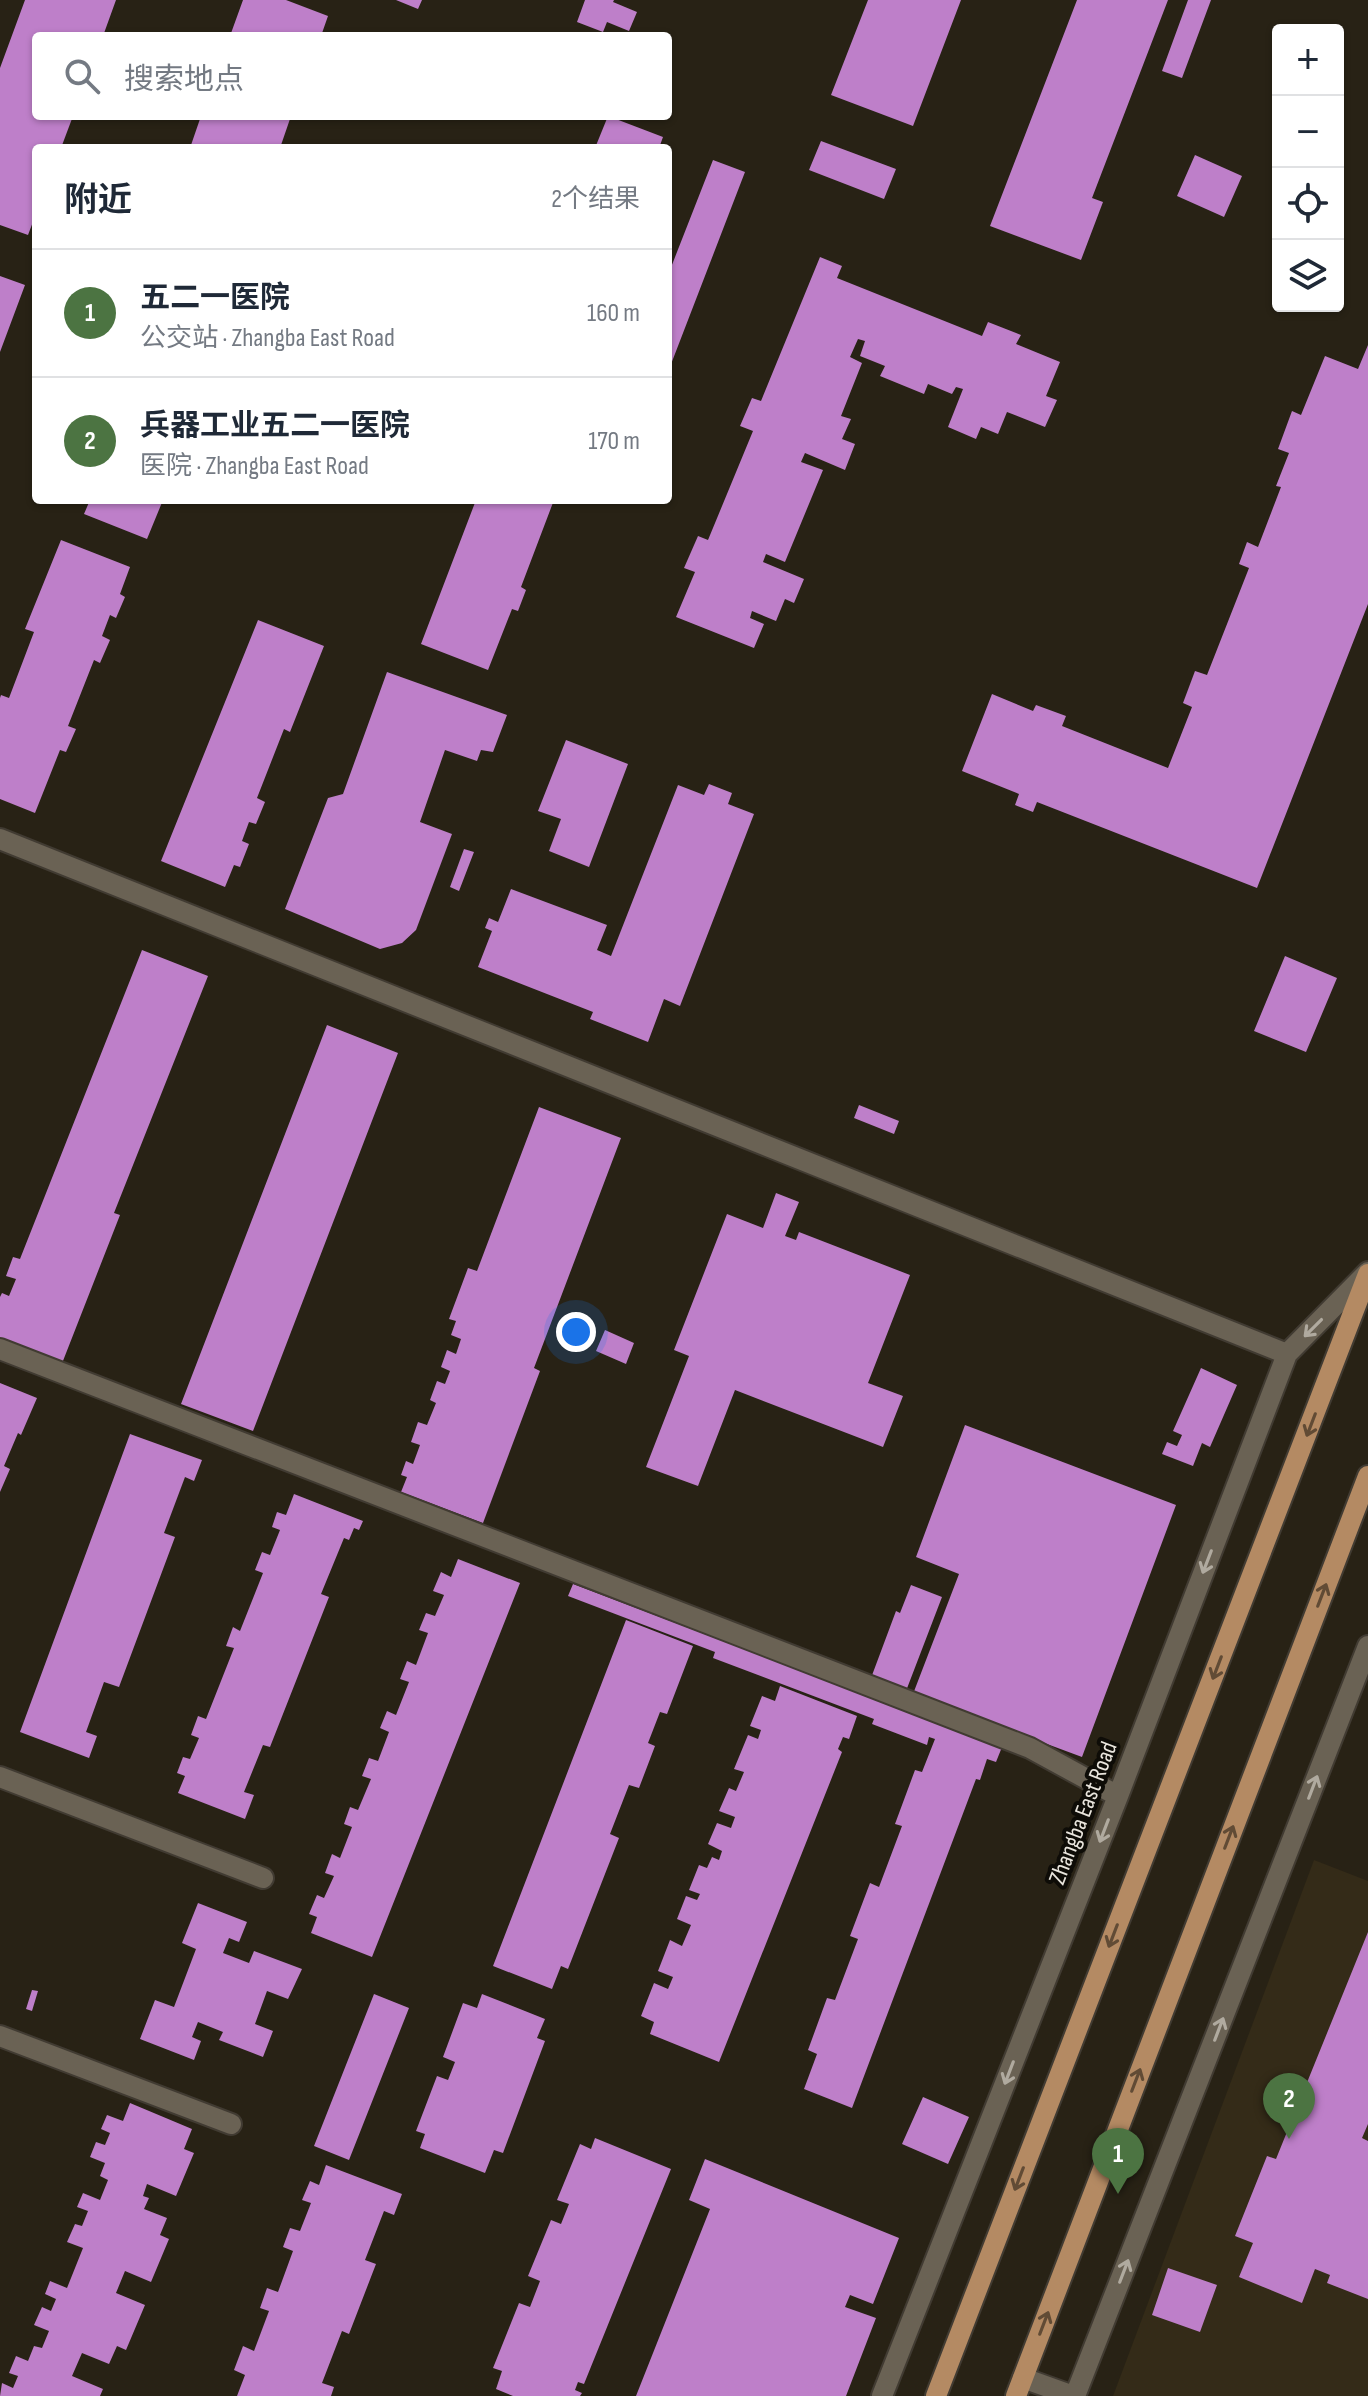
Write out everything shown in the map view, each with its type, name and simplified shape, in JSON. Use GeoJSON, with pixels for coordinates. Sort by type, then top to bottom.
{"type":"FeatureCollection","features":[{"type":"Feature","properties":{"kind":"main road","name":"Zhangba East Road"},"geometry":{"type":"LineString","coordinates":[[936,2396],[1368,1273]]}},
{"type":"Feature","properties":{"kind":"main road"},"geometry":{"type":"LineString","coordinates":[[1019,2387],[1368,1476]]}},
{"type":"Feature","properties":{"kind":"street"},"geometry":{"type":"LineString","coordinates":[[0,839],[1287,1354]]}},
{"type":"Feature","properties":{"kind":"street","name":"Zhangba East Road"},"geometry":{"type":"LineString","coordinates":[[882,2396],[1118,1796],[1287,1354],[1368,1273]]}},
{"type":"Feature","properties":{"kind":"street"},"geometry":{"type":"LineString","coordinates":[[0,1349],[1030,1748],[1118,1796]]}},
{"type":"Feature","properties":{"kind":"street"},"geometry":{"type":"LineString","coordinates":[[1019,2387],[1074,2396],[1368,1646]]}},
{"type":"Feature","properties":{"kind":"street"},"geometry":{"type":"LineString","coordinates":[[0,1777],[263,1878]]}},
{"type":"Feature","properties":{"kind":"street"},"geometry":{"type":"LineString","coordinates":[[0,2036],[231,2124]]}},
{"type":"Feature","properties":{"kind":"shaded area"},"geometry":{"type":"Polygon","coordinates":[[[1314,1860],[1368,1881],[1368,2396],[1113,2396],[1314,1860]]]}},
{"type":"Feature","properties":{"kind":"building"},"geometry":{"type":"Polygon","coordinates":[[[25,0],[116,0],[104,32],[32,32],[32,120],[72,120],[62,144],[32,144],[32,224],[28,235],[0,225],[0,68],[25,0]]]}},
{"type":"Feature","properties":{"kind":"building"},"geometry":{"type":"Polygon","coordinates":[[[243,0],[286,0],[328,16],[322,32],[231,32],[243,0]]]}},
{"type":"Feature","properties":{"kind":"building"},"geometry":{"type":"Polygon","coordinates":[[[396,0],[422,0],[418,9],[396,0]]]}},
{"type":"Feature","properties":{"kind":"building"},"geometry":{"type":"Polygon","coordinates":[[[585,0],[614,0],[637,12],[629,31],[607,22],[603,32],[577,22],[585,0]]]}},
{"type":"Feature","properties":{"kind":"building"},"geometry":{"type":"Polygon","coordinates":[[[868,0],[961,0],[913,126],[831,95],[868,0]]]}},
{"type":"Feature","properties":{"kind":"building"},"geometry":{"type":"Polygon","coordinates":[[[1077,0],[1168,0],[1092,198],[1103,202],[1081,260],[990,226],[1077,0]]]}},
{"type":"Feature","properties":{"kind":"building"},"geometry":{"type":"Polygon","coordinates":[[[1188,0],[1211,0],[1182,78],[1162,71],[1188,0]]]}},
{"type":"Feature","properties":{"kind":"building"},"geometry":{"type":"Polygon","coordinates":[[[200,120],[290,120],[281,144],[191,144],[200,120]]]}},
{"type":"Feature","properties":{"kind":"building"},"geometry":{"type":"Polygon","coordinates":[[[606,120],[618,120],[663,137],[660,144],[597,144],[606,120]]]}},
{"type":"Feature","properties":{"kind":"building"},"geometry":{"type":"Polygon","coordinates":[[[821,141],[896,169],[884,199],[809,170],[821,141]]]}},
{"type":"Feature","properties":{"kind":"building"},"geometry":{"type":"Polygon","coordinates":[[[1195,155],[1242,176],[1224,217],[1177,196],[1195,155]]]}},
{"type":"Feature","properties":{"kind":"building"},"geometry":{"type":"Polygon","coordinates":[[[713,160],[745,172],[672,362],[672,265],[713,160]]]}},
{"type":"Feature","properties":{"kind":"building"},"geometry":{"type":"Polygon","coordinates":[[[820,257],[842,266],[837,278],[982,336],[988,322],[1021,335],[1016,344],[1060,362],[1046,396],[1057,400],[1045,427],[1007,412],[998,434],[981,427],[976,439],[948,427],[963,389],[956,387],[952,394],[928,384],[924,394],[880,376],[885,366],[860,356],[865,341],[858,339],[850,357],[862,363],[841,416],[851,419],[842,439],[855,444],[845,470],[805,453],[801,462],[823,470],[785,562],[766,554],[763,562],[804,579],[794,603],[785,599],[776,621],[752,611],[750,618],[764,624],[754,648],[676,617],[695,572],[684,568],[698,536],[708,540],[753,431],[740,426],[752,398],[761,401],[820,257]]]}},
{"type":"Feature","properties":{"kind":"building"},"geometry":{"type":"Polygon","coordinates":[[[0,276],[25,285],[0,352],[0,276]]]}},
{"type":"Feature","properties":{"kind":"building"},"geometry":{"type":"Polygon","coordinates":[[[1368,345],[1368,604],[1257,888],[1037,802],[1033,812],[1015,805],[1019,794],[962,771],[992,694],[1033,711],[1036,705],[1066,716],[1062,726],[1168,768],[1192,707],[1183,703],[1195,671],[1207,675],[1249,568],[1239,564],[1247,542],[1258,547],[1281,487],[1276,486],[1289,453],[1278,449],[1292,411],[1301,415],[1325,356],[1358,369],[1368,345]]]}},
{"type":"Feature","properties":{"kind":"building"},"geometry":{"type":"Polygon","coordinates":[[[88,504],[161,504],[147,539],[84,514],[88,504]]]}},
{"type":"Feature","properties":{"kind":"building"},"geometry":{"type":"Polygon","coordinates":[[[474,504],[552,504],[521,587],[526,590],[518,611],[512,609],[488,670],[421,644],[474,504]]]}},
{"type":"Feature","properties":{"kind":"building"},"geometry":{"type":"Polygon","coordinates":[[[61,540],[130,567],[120,594],[125,597],[116,618],[110,615],[102,636],[110,640],[100,663],[94,660],[68,726],[76,729],[66,752],[60,750],[35,813],[0,799],[0,698],[1,695],[9,698],[34,632],[25,629],[61,540]]]}},
{"type":"Feature","properties":{"kind":"building"},"geometry":{"type":"Polygon","coordinates":[[[258,620],[324,646],[290,732],[284,729],[257,798],[265,802],[256,824],[249,822],[242,841],[249,844],[240,867],[234,865],[225,887],[161,861],[258,620]]]}},
{"type":"Feature","properties":{"kind":"building"},"geometry":{"type":"Polygon","coordinates":[[[387,672],[507,715],[493,752],[481,750],[477,761],[445,750],[420,822],[452,834],[416,930],[402,943],[380,949],[285,909],[328,798],[343,794],[387,672]]]}},
{"type":"Feature","properties":{"kind":"building"},"geometry":{"type":"Polygon","coordinates":[[[566,740],[628,764],[589,867],[549,851],[561,819],[538,811],[566,740]]]}},
{"type":"Feature","properties":{"kind":"building"},"geometry":{"type":"Polygon","coordinates":[[[709,784],[732,793],[728,804],[754,814],[680,1006],[664,999],[648,1042],[590,1019],[593,1012],[478,967],[492,931],[485,928],[489,918],[498,922],[511,889],[607,925],[597,950],[611,956],[678,785],[704,795],[709,784]]]}},
{"type":"Feature","properties":{"kind":"building"},"geometry":{"type":"Polygon","coordinates":[[[464,849],[474,852],[459,891],[450,887],[464,849]]]}},
{"type":"Feature","properties":{"kind":"building"},"geometry":{"type":"Polygon","coordinates":[[[142,950],[208,976],[114,1213],[120,1215],[61,1366],[0,1341],[0,1297],[2,1293],[9,1296],[16,1279],[6,1276],[13,1257],[20,1259],[142,950]]]}},
{"type":"Feature","properties":{"kind":"building"},"geometry":{"type":"Polygon","coordinates":[[[1285,956],[1337,978],[1306,1052],[1254,1031],[1285,956]]]}},
{"type":"Feature","properties":{"kind":"building"},"geometry":{"type":"Polygon","coordinates":[[[327,1025],[398,1053],[253,1431],[181,1404],[327,1025]]]}},
{"type":"Feature","properties":{"kind":"building"},"geometry":{"type":"Polygon","coordinates":[[[859,1105],[899,1121],[894,1134],[854,1118],[859,1105]]]}},
{"type":"Feature","properties":{"kind":"building"},"geometry":{"type":"Polygon","coordinates":[[[539,1107],[621,1138],[534,1368],[540,1371],[483,1523],[401,1492],[407,1477],[401,1475],[406,1461],[413,1464],[420,1445],[411,1442],[418,1422],[427,1425],[436,1403],[430,1400],[437,1381],[445,1384],[450,1371],[441,1367],[447,1350],[456,1354],[461,1339],[451,1335],[456,1321],[449,1319],[468,1268],[477,1271],[539,1107]]]}},
{"type":"Feature","properties":{"kind":"building"},"geometry":{"type":"Polygon","coordinates":[[[776,1193],[799,1202],[785,1236],[796,1240],[799,1232],[910,1275],[868,1383],[903,1396],[883,1447],[735,1390],[698,1486],[646,1467],[689,1356],[674,1350],[727,1214],[763,1228],[776,1193]]]}},
{"type":"Feature","properties":{"kind":"building"},"geometry":{"type":"Polygon","coordinates":[[[605,1330],[634,1343],[626,1364],[596,1351],[605,1330]]]}},
{"type":"Feature","properties":{"kind":"building"},"geometry":{"type":"Polygon","coordinates":[[[1201,1368],[1237,1385],[1210,1447],[1202,1443],[1193,1466],[1162,1454],[1167,1442],[1177,1446],[1182,1435],[1173,1431],[1201,1368]]]}},
{"type":"Feature","properties":{"kind":"building"},"geometry":{"type":"Polygon","coordinates":[[[0,1383],[37,1398],[4,1466],[10,1469],[0,1492],[0,1383]]]}},
{"type":"Feature","properties":{"kind":"building"},"geometry":{"type":"Polygon","coordinates":[[[965,1425],[1176,1505],[1082,1757],[913,1694],[959,1574],[916,1557],[965,1425]]]}},
{"type":"Feature","properties":{"kind":"building"},"geometry":{"type":"Polygon","coordinates":[[[130,1434],[202,1460],[194,1481],[185,1477],[164,1533],[175,1537],[119,1687],[104,1682],[86,1732],[97,1736],[89,1758],[20,1732],[130,1434]]]}},
{"type":"Feature","properties":{"kind":"building"},"geometry":{"type":"Polygon","coordinates":[[[294,1494],[363,1521],[359,1530],[354,1528],[349,1540],[344,1538],[321,1594],[329,1597],[270,1747],[263,1745],[244,1792],[254,1795],[245,1819],[178,1793],[185,1776],[177,1773],[183,1757],[190,1759],[199,1738],[191,1735],[198,1716],[206,1719],[234,1648],[226,1646],[233,1627],[240,1631],[263,1573],[255,1570],[262,1552],[270,1555],[280,1530],[272,1527],[277,1512],[286,1515],[294,1494]]]}},
{"type":"Feature","properties":{"kind":"building"},"geometry":{"type":"Polygon","coordinates":[[[458,1559],[520,1583],[372,1957],[311,1933],[317,1917],[309,1914],[317,1895],[324,1898],[334,1876],[325,1873],[332,1854],[340,1858],[352,1827],[344,1824],[350,1807],[358,1810],[371,1779],[362,1776],[369,1758],[378,1761],[389,1732],[380,1728],[387,1711],[396,1715],[409,1682],[400,1679],[407,1661],[416,1665],[428,1633],[419,1630],[426,1613],[435,1616],[444,1595],[433,1591],[441,1572],[451,1577],[458,1559]]]}},
{"type":"Feature","properties":{"kind":"building"},"geometry":{"type":"Polygon","coordinates":[[[573,1584],[1002,1747],[996,1762],[987,1759],[980,1780],[976,1779],[852,2108],[804,2089],[817,2054],[808,2050],[827,1998],[835,2000],[858,1939],[850,1936],[870,1883],[879,1887],[902,1826],[895,1824],[915,1770],[922,1772],[935,1739],[929,1737],[927,1745],[872,1724],[874,1719],[713,1658],[715,1652],[568,1596],[573,1584]]]}},
{"type":"Feature","properties":{"kind":"building"},"geometry":{"type":"Polygon","coordinates":[[[911,1585],[942,1597],[906,1691],[871,1678],[896,1611],[900,1613],[911,1585]]]}},
{"type":"Feature","properties":{"kind":"building"},"geometry":{"type":"Polygon","coordinates":[[[626,1620],[693,1646],[667,1714],[660,1712],[648,1743],[655,1746],[639,1788],[629,1785],[610,1834],[619,1838],[568,1969],[561,1966],[552,1989],[493,1966],[626,1620]]]}},
{"type":"Feature","properties":{"kind":"building"},"geometry":{"type":"Polygon","coordinates":[[[780,1686],[857,1716],[849,1739],[843,1737],[838,1749],[842,1752],[719,2062],[650,2034],[654,2022],[641,2016],[654,1983],[668,1989],[673,1977],[658,1971],[670,1940],[682,1946],[691,1925],[677,1919],[686,1896],[697,1900],[700,1894],[689,1890],[699,1865],[707,1868],[712,1857],[719,1860],[722,1851],[708,1844],[717,1823],[731,1828],[735,1817],[719,1811],[729,1788],[736,1791],[744,1772],[734,1769],[748,1735],[758,1739],[761,1730],[750,1726],[762,1696],[775,1701],[780,1686]]]}},
{"type":"Feature","properties":{"kind":"building"},"geometry":{"type":"Polygon","coordinates":[[[198,1903],[247,1922],[239,1942],[229,1938],[223,1953],[249,1963],[254,1951],[302,1969],[288,1999],[267,1991],[255,2024],[273,2031],[263,2057],[219,2040],[223,2032],[198,2022],[192,2037],[201,2041],[194,2060],[140,2039],[155,2000],[174,2007],[196,1949],[182,1943],[198,1903]]]}},
{"type":"Feature","properties":{"kind":"building"},"geometry":{"type":"Polygon","coordinates":[[[1368,1932],[1368,2124],[1362,2138],[1368,2141],[1368,2299],[1327,2283],[1330,2275],[1315,2269],[1302,2303],[1239,2277],[1253,2243],[1235,2236],[1267,2156],[1276,2159],[1368,1932]]]}},
{"type":"Feature","properties":{"kind":"building"},"geometry":{"type":"Polygon","coordinates":[[[32,1990],[38,1991],[32,2011],[26,2009],[32,1990]]]}},
{"type":"Feature","properties":{"kind":"building"},"geometry":{"type":"Polygon","coordinates":[[[374,1994],[409,2008],[349,2160],[314,2146],[374,1994]]]}},
{"type":"Feature","properties":{"kind":"building"},"geometry":{"type":"Polygon","coordinates":[[[482,1994],[545,2019],[537,2038],[545,2041],[503,2153],[494,2150],[485,2173],[420,2148],[425,2134],[416,2131],[437,2076],[448,2080],[455,2062],[443,2057],[463,2003],[477,2008],[482,1994]]]}},
{"type":"Feature","properties":{"kind":"building"},"geometry":{"type":"Polygon","coordinates":[[[923,2097],[969,2117],[948,2164],[902,2144],[923,2097]]]}},
{"type":"Feature","properties":{"kind":"building"},"geometry":{"type":"Polygon","coordinates":[[[130,2103],[192,2129],[184,2149],[194,2153],[176,2196],[147,2184],[143,2196],[149,2198],[144,2209],[167,2218],[160,2235],[169,2239],[151,2282],[125,2271],[116,2293],[145,2305],[126,2350],[117,2346],[109,2364],[82,2353],[72,2376],[103,2389],[100,2396],[0,2396],[2,2383],[13,2388],[18,2376],[9,2373],[16,2356],[28,2361],[34,2346],[42,2348],[49,2331],[34,2325],[42,2307],[51,2311],[56,2299],[45,2294],[50,2281],[67,2288],[83,2248],[67,2242],[75,2224],[82,2226],[88,2211],[77,2207],[83,2193],[100,2200],[108,2180],[100,2176],[105,2163],[90,2157],[96,2142],[105,2145],[110,2133],[101,2129],[107,2115],[123,2121],[130,2103]]]}},
{"type":"Feature","properties":{"kind":"building"},"geometry":{"type":"Polygon","coordinates":[[[595,2138],[671,2169],[584,2384],[578,2382],[575,2390],[582,2393],[580,2396],[513,2396],[496,2389],[502,2371],[493,2368],[519,2303],[530,2307],[540,2281],[528,2276],[551,2220],[561,2224],[569,2204],[557,2200],[580,2144],[591,2149],[595,2138]]]}},
{"type":"Feature","properties":{"kind":"building"},"geometry":{"type":"Polygon","coordinates":[[[705,2159],[899,2238],[873,2304],[850,2295],[845,2307],[876,2318],[846,2396],[636,2396],[710,2209],[689,2200],[705,2159]]]}},
{"type":"Feature","properties":{"kind":"building"},"geometry":{"type":"Polygon","coordinates":[[[326,2165],[402,2194],[394,2215],[384,2211],[365,2260],[376,2264],[349,2334],[342,2331],[322,2383],[334,2387],[331,2396],[237,2396],[245,2375],[234,2370],[243,2346],[254,2351],[269,2311],[260,2308],[267,2288],[278,2292],[293,2251],[283,2247],[290,2228],[300,2231],[311,2203],[302,2200],[310,2181],[319,2185],[326,2165]]]}},
{"type":"Feature","properties":{"kind":"building"},"geometry":{"type":"Polygon","coordinates":[[[1168,2268],[1217,2285],[1200,2332],[1152,2315],[1168,2268]]]}},
{"type":"Feature","properties":{"kind":"place","name":"兵器工业五二一医院"},"geometry":{"type":"Point","coordinates":[1289,2139]}},
{"type":"Feature","properties":{"kind":"place","name":"五二一医院"},"geometry":{"type":"Point","coordinates":[1118,2194]}}]}
